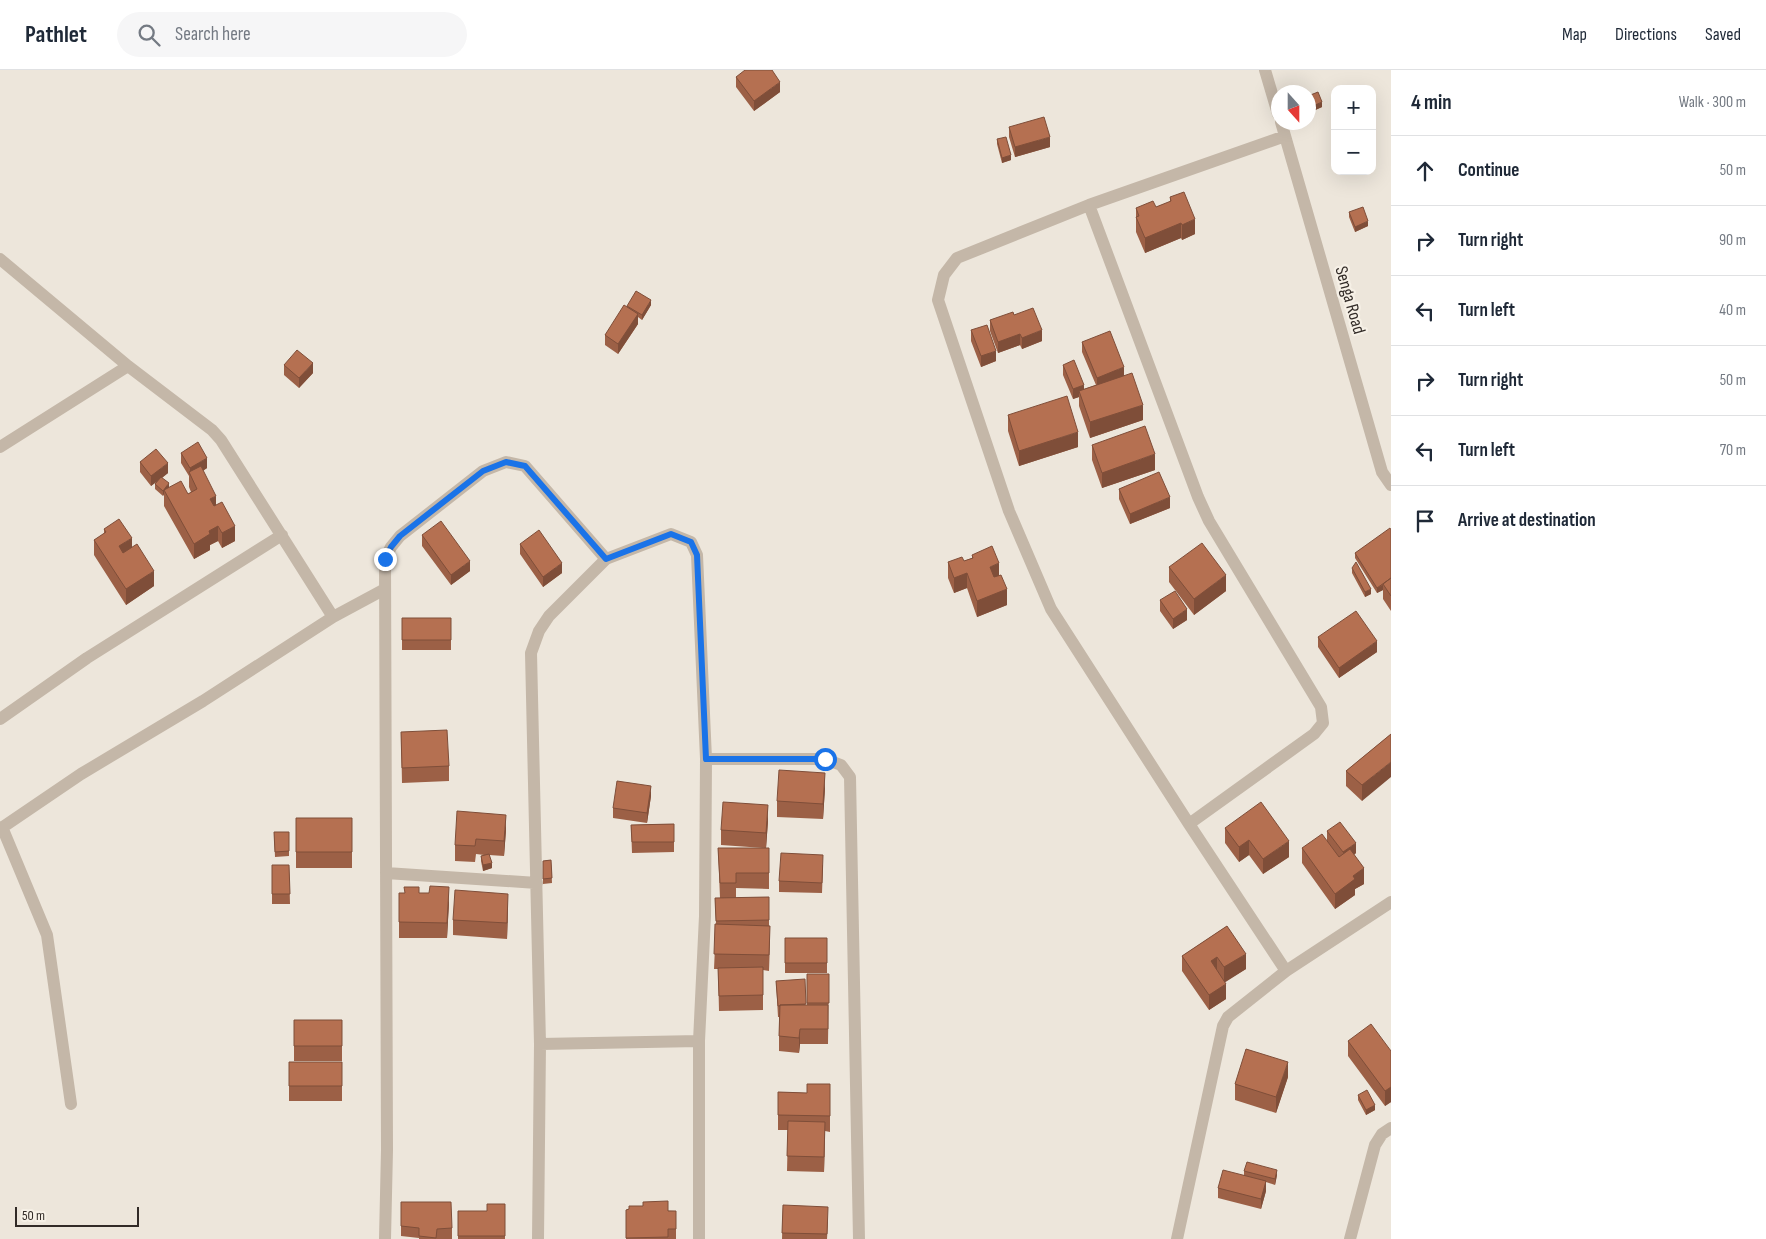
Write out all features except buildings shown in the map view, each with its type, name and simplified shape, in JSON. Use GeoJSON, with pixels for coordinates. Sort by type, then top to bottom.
{"type":"FeatureCollection","features":[{"type":"Feature","properties":{"kind":"street"},"geometry":{"type":"LineString","coordinates":[[1265,70],[1271,90]]}},
{"type":"Feature","properties":{"kind":"street","name":"Senga Road"},"geometry":{"type":"LineString","coordinates":[[1283,130],[1382,472],[1391,485]]}},
{"type":"Feature","properties":{"kind":"street"},"geometry":{"type":"LineString","coordinates":[[1285,136],[1090,205],[957,258],[944,275],[938,300],[1010,511],[1051,609],[1286,971]]}},
{"type":"Feature","properties":{"kind":"street"},"geometry":{"type":"LineString","coordinates":[[1090,205],[1198,497],[1209,520],[1321,707],[1323,723],[1314,734],[1189,824]]}},
{"type":"Feature","properties":{"kind":"street"},"geometry":{"type":"LineString","coordinates":[[0,259],[128,366],[212,430],[221,440],[333,617]]}},
{"type":"Feature","properties":{"kind":"street"},"geometry":{"type":"LineString","coordinates":[[0,447],[128,366]]}},
{"type":"Feature","properties":{"kind":"street"},"geometry":{"type":"LineString","coordinates":[[385,1239],[387,1150],[385,559],[391,547],[400,536],[483,471],[506,462],[525,466],[606,559]]}},
{"type":"Feature","properties":{"kind":"street"},"geometry":{"type":"LineString","coordinates":[[538,1239],[540,1044],[531,652],[539,631],[550,616],[606,559],[671,534],[691,542],[697,555],[706,759],[705,916],[699,1041],[699,1239]]}},
{"type":"Feature","properties":{"kind":"street"},"geometry":{"type":"LineString","coordinates":[[0,719],[87,658],[282,535]]}},
{"type":"Feature","properties":{"kind":"street"},"geometry":{"type":"LineString","coordinates":[[71,1104],[47,935],[1,828],[81,774],[203,701],[333,617],[385,589]]}},
{"type":"Feature","properties":{"kind":"street"},"geometry":{"type":"LineString","coordinates":[[706,759],[825,759],[841,765],[850,777],[859,1239]]}},
{"type":"Feature","properties":{"kind":"street"},"geometry":{"type":"LineString","coordinates":[[386,873],[537,883]]}},
{"type":"Feature","properties":{"kind":"street"},"geometry":{"type":"LineString","coordinates":[[1177,1239],[1223,1026],[1228,1017],[1286,971],[1391,902]]}},
{"type":"Feature","properties":{"kind":"street"},"geometry":{"type":"LineString","coordinates":[[540,1044],[699,1041]]}},
{"type":"Feature","properties":{"kind":"street"},"geometry":{"type":"LineString","coordinates":[[1350,1239],[1375,1145],[1382,1134],[1391,1128]]}},
{"type":"Feature","properties":{"kind":"route"},"geometry":{"type":"LineString","coordinates":[[385,559],[391,547],[400,536],[483,471],[506,462],[525,466],[606,559],[671,534],[691,542],[697,555],[706,759],[825,759]]}}]}
